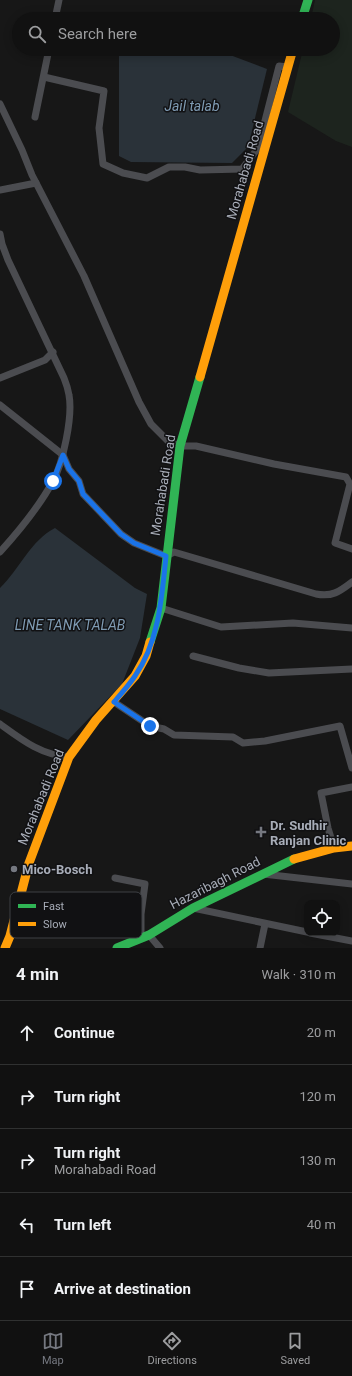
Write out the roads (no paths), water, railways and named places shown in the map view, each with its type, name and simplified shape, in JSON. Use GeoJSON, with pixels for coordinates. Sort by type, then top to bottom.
{"type":"FeatureCollection","features":[{"type":"Feature","properties":{"kind":"main road"},"geometry":{"type":"LineString","coordinates":[[304,12],[308,0]]}},
{"type":"Feature","properties":{"kind":"main road","name":"Morahabadi Road"},"geometry":{"type":"LineString","coordinates":[[20,892],[29,863],[69,757],[96,720],[114,702],[136,676],[146,656],[161,608],[180,446],[291,56]]}},
{"type":"Feature","properties":{"kind":"main road","name":"Hazaribagh Road"},"geometry":{"type":"LineString","coordinates":[[142,937],[193,908],[297,857],[334,848],[352,846]]}},
{"type":"Feature","properties":{"kind":"main road","name":"Morahabadi Road"},"geometry":{"type":"LineString","coordinates":[[5,948],[10,936]]}},
{"type":"Feature","properties":{"kind":"main road","name":"Hazaribagh Road"},"geometry":{"type":"LineString","coordinates":[[118,948],[140,938]]}},
{"type":"Feature","properties":{"kind":"street"},"geometry":{"type":"LineString","coordinates":[[56,12],[59,0]]}},
{"type":"Feature","properties":{"kind":"street"},"geometry":{"type":"LineString","coordinates":[[35,117],[48,56]]}},
{"type":"Feature","properties":{"kind":"street"},"geometry":{"type":"LineString","coordinates":[[44,77],[104,91],[99,128],[103,164],[123,173],[147,178],[169,168],[185,167],[200,170],[242,169],[258,148],[279,66],[288,67]]}},
{"type":"Feature","properties":{"kind":"street"},"geometry":{"type":"LineString","coordinates":[[0,104],[36,182],[84,276],[139,402],[151,424],[168,441],[180,446],[196,446],[274,464],[346,477],[350,484],[335,543],[352,549]]}},
{"type":"Feature","properties":{"kind":"street"},"geometry":{"type":"LineString","coordinates":[[0,190],[36,182]]}},
{"type":"Feature","properties":{"kind":"street"},"geometry":{"type":"LineString","coordinates":[[0,234],[8,260],[53,352],[69,395],[70,409],[63,455],[53,481],[29,517],[0,552]]}},
{"type":"Feature","properties":{"kind":"street"},"geometry":{"type":"LineString","coordinates":[[0,378],[45,360],[53,352]]}},
{"type":"Feature","properties":{"kind":"street"},"geometry":{"type":"LineString","coordinates":[[0,405],[63,455],[69,469],[79,481],[83,494],[121,534],[134,543],[166,556],[174,552],[194,557],[324,596],[339,592],[352,582]]}},
{"type":"Feature","properties":{"kind":"street"},"geometry":{"type":"LineString","coordinates":[[161,608],[221,627],[298,623],[352,628]]}},
{"type":"Feature","properties":{"kind":"street"},"geometry":{"type":"LineString","coordinates":[[193,656],[239,668],[268,673],[352,669]]}},
{"type":"Feature","properties":{"kind":"street"},"geometry":{"type":"LineString","coordinates":[[114,702],[150,726],[164,729],[174,735],[233,737],[243,743],[265,742],[340,726],[352,768]]}},
{"type":"Feature","properties":{"kind":"street"},"geometry":{"type":"LineString","coordinates":[[0,724],[37,749],[54,756],[69,757]]}},
{"type":"Feature","properties":{"kind":"street"},"geometry":{"type":"LineString","coordinates":[[334,848],[328,828],[321,793],[352,787]]}},
{"type":"Feature","properties":{"kind":"street"},"geometry":{"type":"LineString","coordinates":[[262,873],[352,884]]}},
{"type":"Feature","properties":{"kind":"street"},"geometry":{"type":"LineString","coordinates":[[116,878],[145,884],[142,906]]}},
{"type":"Feature","properties":{"kind":"street"},"geometry":{"type":"LineString","coordinates":[[193,908],[304,931]]}},
{"type":"Feature","properties":{"kind":"street"},"geometry":{"type":"LineString","coordinates":[[142,920],[145,936],[160,948]]}},
{"type":"Feature","properties":{"kind":"street"},"geometry":{"type":"LineString","coordinates":[[260,948],[265,924]]}},
{"type":"Feature","properties":{"kind":"street"},"geometry":{"type":"LineString","coordinates":[[326,936],[352,941]]}},
{"type":"Feature","properties":{"kind":"water","name":"Jail talab"},"geometry":{"type":"Polygon","coordinates":[[[119,56],[233,56],[267,69],[248,147],[232,163],[131,162],[119,156],[119,56]]]}},
{"type":"Feature","properties":{"kind":"water","name":"LINE TANK TALAB"},"geometry":{"type":"Polygon","coordinates":[[[55,528],[135,588],[147,594],[140,638],[122,684],[68,740],[0,709],[0,588],[39,540],[55,528]]]}},
{"type":"Feature","properties":{"kind":"place","name":"Dr. Sudhir Ranjan Clinic"},"geometry":{"type":"Point","coordinates":[261,832]}},
{"type":"Feature","properties":{"kind":"place","name":"Mico-Bosch"},"geometry":{"type":"Point","coordinates":[14,869]}}]}
